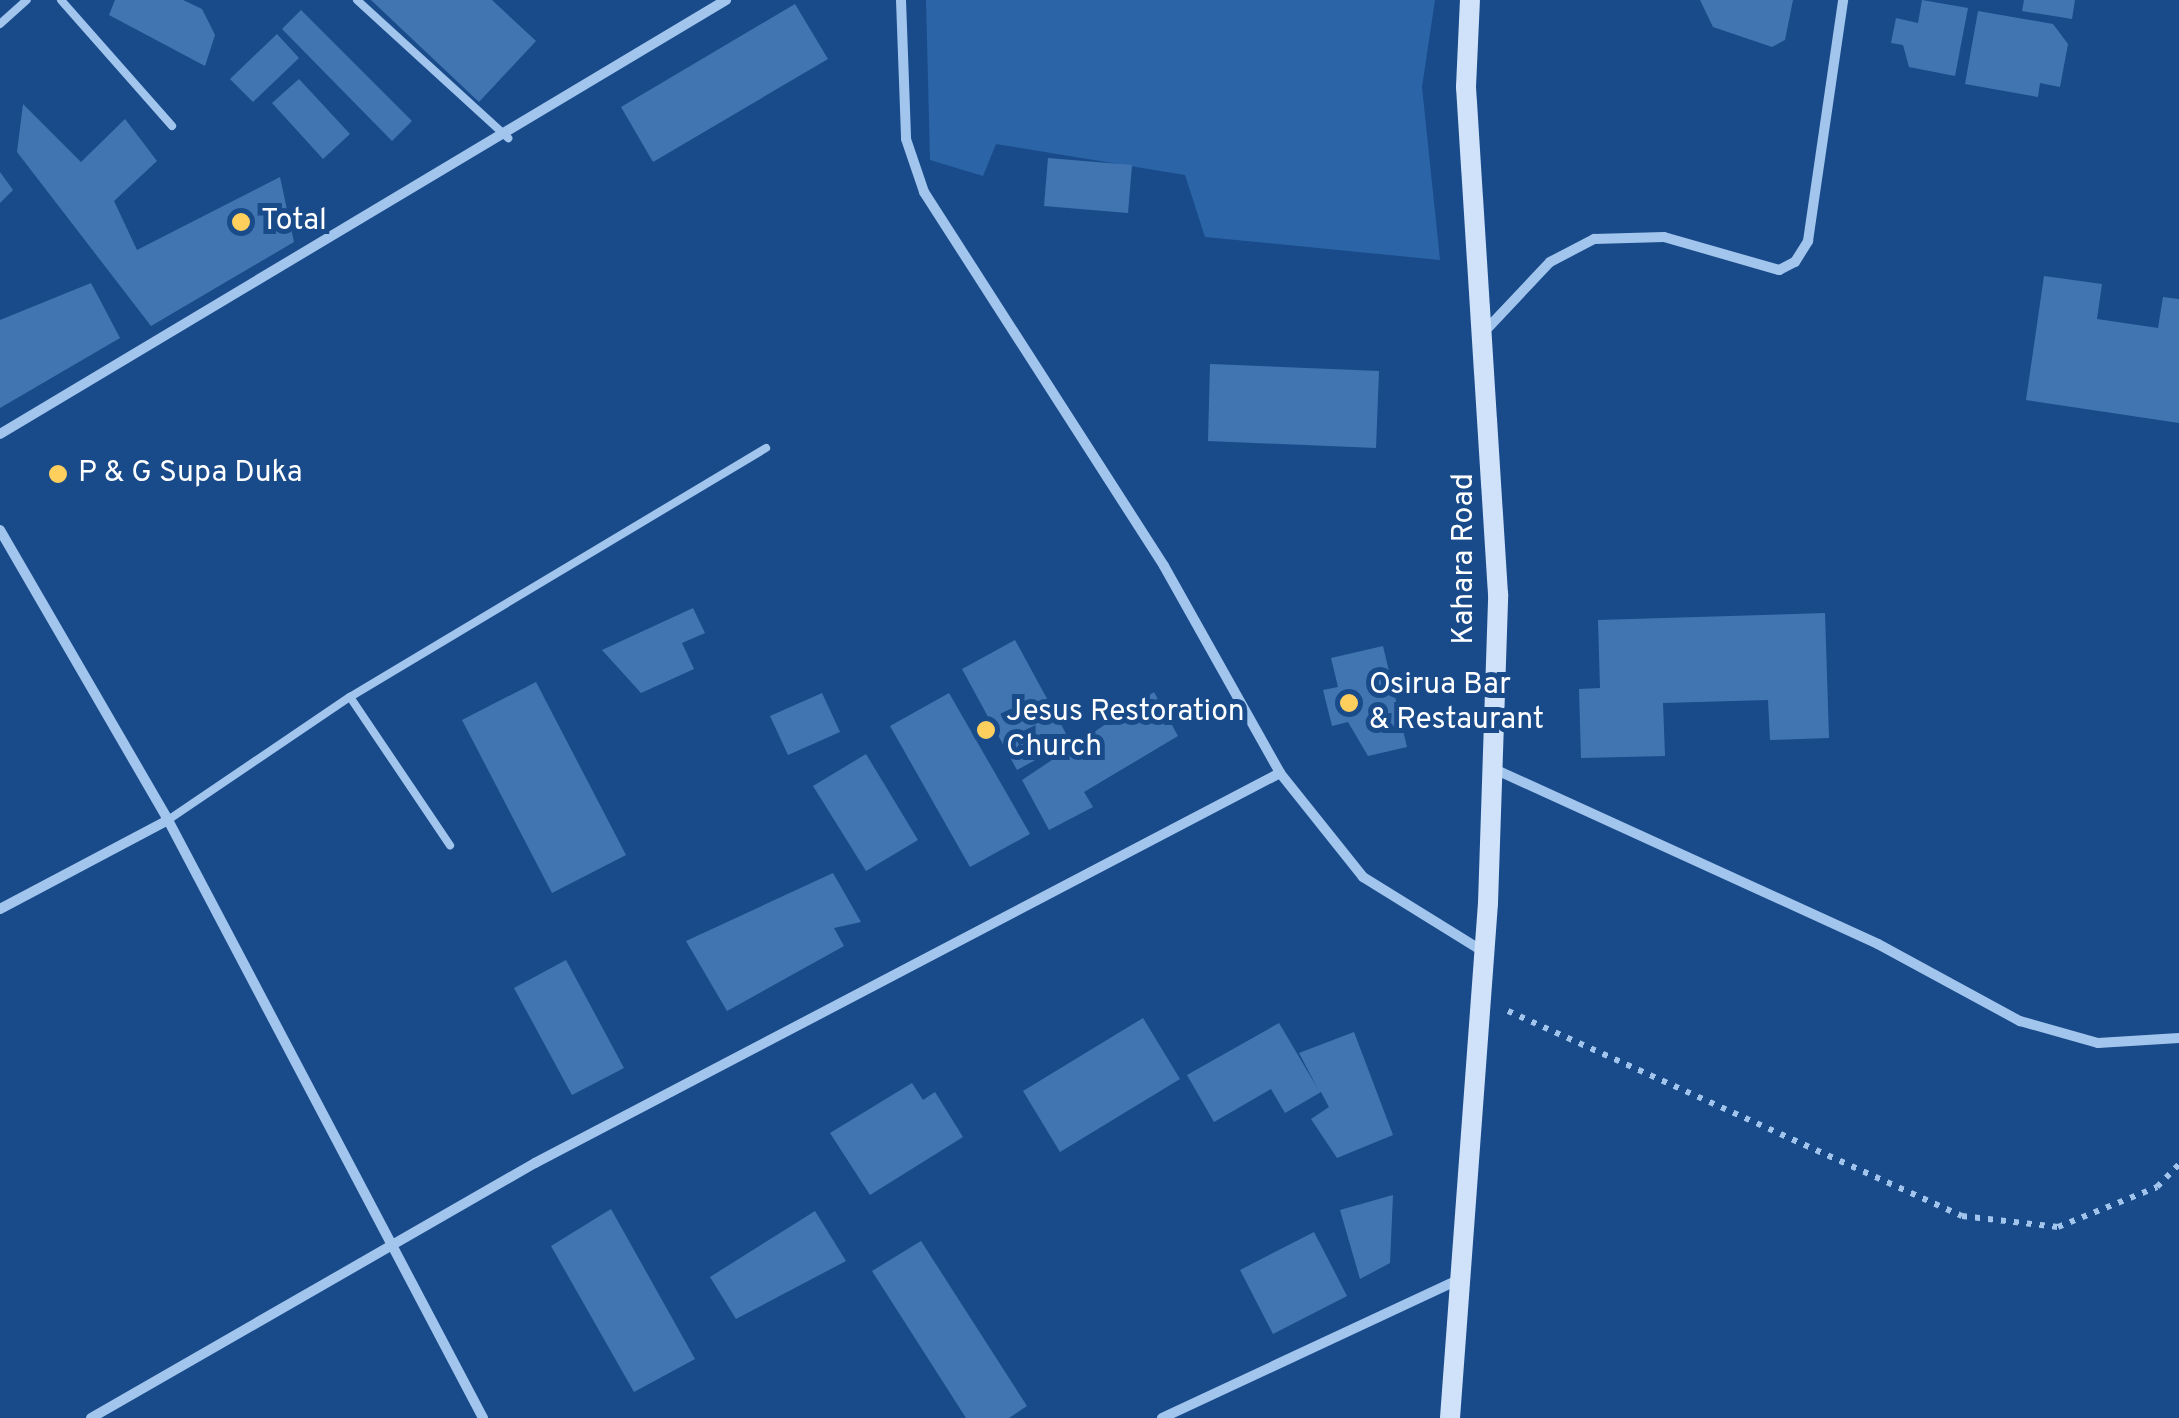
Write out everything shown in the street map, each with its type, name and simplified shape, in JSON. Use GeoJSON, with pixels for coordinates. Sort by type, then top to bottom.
{"type":"FeatureCollection","features":[{"type":"Feature","properties":{"kind":"street"},"geometry":{"type":"LineString","coordinates":[[0,434],[508,138],[726,0]]}},
{"type":"Feature","properties":{"kind":"street"},"geometry":{"type":"LineString","coordinates":[[900,0],[912,168],[1164,566],[1280,772],[1363,877],[1484,952]]}},
{"type":"Feature","properties":{"kind":"street","name":"Kahara Road"},"geometry":{"type":"LineString","coordinates":[[1450,1418],[1484,952],[1498,526],[1466,87],[1470,0]]}},
{"type":"Feature","properties":{"kind":"street"},"geometry":{"type":"LineString","coordinates":[[1484,332],[1550,262],[1594,239],[1664,237],[1779,270],[1795,262],[1808,241],[1843,0]]}},
{"type":"Feature","properties":{"kind":"street"},"geometry":{"type":"LineString","coordinates":[[0,530],[168,820],[483,1418]]}},
{"type":"Feature","properties":{"kind":"street"},"geometry":{"type":"LineString","coordinates":[[1491,768],[1878,944],[2020,1021],[2098,1043],[2179,1038]]}},
{"type":"Feature","properties":{"kind":"street"},"geometry":{"type":"LineString","coordinates":[[91,1418],[389,1244],[1280,772]]}},
{"type":"Feature","properties":{"kind":"street"},"geometry":{"type":"LineString","coordinates":[[0,910],[168,820]]}},
{"type":"Feature","properties":{"kind":"street"},"geometry":{"type":"LineString","coordinates":[[1162,1418],[1458,1280]]}},
{"type":"Feature","properties":{"kind":"lane"},"geometry":{"type":"LineString","coordinates":[[0,24],[27,0]]}},
{"type":"Feature","properties":{"kind":"lane"},"geometry":{"type":"LineString","coordinates":[[61,0],[172,126]]}},
{"type":"Feature","properties":{"kind":"lane"},"geometry":{"type":"LineString","coordinates":[[357,0],[508,138]]}},
{"type":"Feature","properties":{"kind":"lane"},"geometry":{"type":"LineString","coordinates":[[168,820],[350,696],[766,448]]}},
{"type":"Feature","properties":{"kind":"lane"},"geometry":{"type":"LineString","coordinates":[[350,696],[450,845]]}},
{"type":"Feature","properties":{"kind":"path"},"geometry":{"type":"LineString","coordinates":[[1479,1000],[1962,1216],[2058,1227],[2156,1187],[2179,1164]]}},
{"type":"Feature","properties":{"kind":"shaded area"},"geometry":{"type":"Polygon","coordinates":[[[926,0],[1435,0],[1422,87],[1440,260],[1205,237],[1185,175],[996,144],[983,176],[930,160],[926,0]]]}},
{"type":"Feature","properties":{"kind":"building"},"geometry":{"type":"Polygon","coordinates":[[[115,0],[183,0],[202,9],[215,35],[205,66],[109,15],[115,0]]]}},
{"type":"Feature","properties":{"kind":"building"},"geometry":{"type":"Polygon","coordinates":[[[371,0],[492,0],[536,41],[479,102],[371,0]]]}},
{"type":"Feature","properties":{"kind":"building"},"geometry":{"type":"Polygon","coordinates":[[[1700,0],[1793,0],[1785,40],[1772,47],[1713,27],[1700,0]]]}},
{"type":"Feature","properties":{"kind":"building"},"geometry":{"type":"Polygon","coordinates":[[[1922,0],[1968,8],[1955,76],[1909,67],[1903,45],[1891,43],[1896,18],[1918,23],[1922,0]]]}},
{"type":"Feature","properties":{"kind":"building"},"geometry":{"type":"Polygon","coordinates":[[[2024,0],[2075,0],[2072,19],[2022,11],[2024,0]]]}},
{"type":"Feature","properties":{"kind":"building"},"geometry":{"type":"Polygon","coordinates":[[[795,4],[828,59],[653,162],[621,107],[795,4]]]}},
{"type":"Feature","properties":{"kind":"building"},"geometry":{"type":"Polygon","coordinates":[[[301,10],[412,121],[392,141],[282,29],[301,10]]]}},
{"type":"Feature","properties":{"kind":"building"},"geometry":{"type":"Polygon","coordinates":[[[1978,11],[2053,24],[2068,44],[2060,87],[2040,83],[2038,97],[1965,84],[1978,11]]]}},
{"type":"Feature","properties":{"kind":"building"},"geometry":{"type":"Polygon","coordinates":[[[277,34],[299,58],[253,102],[230,79],[277,34]]]}},
{"type":"Feature","properties":{"kind":"building"},"geometry":{"type":"Polygon","coordinates":[[[299,79],[350,134],[323,159],[272,103],[299,79]]]}},
{"type":"Feature","properties":{"kind":"building","name":"Total"},"geometry":{"type":"Polygon","coordinates":[[[23,104],[81,162],[125,119],[157,161],[114,201],[137,250],[280,177],[294,242],[151,326],[17,152],[23,104]]]}},
{"type":"Feature","properties":{"kind":"building"},"geometry":{"type":"Polygon","coordinates":[[[1048,158],[1132,165],[1128,213],[1044,206],[1048,158]]]}},
{"type":"Feature","properties":{"kind":"building"},"geometry":{"type":"Polygon","coordinates":[[[0,172],[13,190],[0,203],[0,172]]]}},
{"type":"Feature","properties":{"kind":"building"},"geometry":{"type":"Polygon","coordinates":[[[2044,276],[2102,284],[2097,319],[2158,328],[2163,297],[2179,299],[2179,423],[2026,400],[2044,276]]]}},
{"type":"Feature","properties":{"kind":"building"},"geometry":{"type":"Polygon","coordinates":[[[91,283],[120,338],[0,408],[0,320],[91,283]]]}},
{"type":"Feature","properties":{"kind":"building"},"geometry":{"type":"Polygon","coordinates":[[[1210,364],[1379,371],[1376,448],[1208,441],[1210,364]]]}},
{"type":"Feature","properties":{"kind":"building"},"geometry":{"type":"Polygon","coordinates":[[[693,608],[705,633],[682,643],[694,669],[641,693],[602,650],[693,608]]]}},
{"type":"Feature","properties":{"kind":"building"},"geometry":{"type":"Polygon","coordinates":[[[1825,613],[1829,738],[1770,740],[1768,700],[1663,703],[1665,756],[1581,758],[1579,689],[1600,688],[1598,620],[1825,613]]]}},
{"type":"Feature","properties":{"kind":"building"},"geometry":{"type":"Polygon","coordinates":[[[1015,640],[1070,741],[1017,770],[962,669],[1015,640]]]}},
{"type":"Feature","properties":{"kind":"building"},"geometry":{"type":"Polygon","coordinates":[[[1383,646],[1407,747],[1368,756],[1348,722],[1332,726],[1323,690],[1338,687],[1331,658],[1383,646]]]}},
{"type":"Feature","properties":{"kind":"building"},"geometry":{"type":"Polygon","coordinates":[[[536,682],[626,855],[552,893],[462,720],[536,682]]]}},
{"type":"Feature","properties":{"kind":"building"},"geometry":{"type":"Polygon","coordinates":[[[1154,692],[1178,736],[1084,792],[1093,807],[1049,830],[1022,780],[1154,692]]]}},
{"type":"Feature","properties":{"kind":"building"},"geometry":{"type":"Polygon","coordinates":[[[822,693],[840,732],[788,755],[770,716],[822,693]]]}},
{"type":"Feature","properties":{"kind":"building"},"geometry":{"type":"Polygon","coordinates":[[[949,693],[1030,834],[970,867],[890,726],[949,693]]]}},
{"type":"Feature","properties":{"kind":"building"},"geometry":{"type":"Polygon","coordinates":[[[866,754],[918,840],[866,871],[813,786],[866,754]]]}},
{"type":"Feature","properties":{"kind":"building"},"geometry":{"type":"Polygon","coordinates":[[[833,873],[861,922],[834,928],[844,946],[727,1011],[686,941],[833,873]]]}},
{"type":"Feature","properties":{"kind":"building"},"geometry":{"type":"Polygon","coordinates":[[[566,960],[624,1068],[572,1095],[514,988],[566,960]]]}},
{"type":"Feature","properties":{"kind":"building"},"geometry":{"type":"Polygon","coordinates":[[[1143,1018],[1180,1079],[1060,1152],[1023,1091],[1143,1018]]]}},
{"type":"Feature","properties":{"kind":"building"},"geometry":{"type":"Polygon","coordinates":[[[1279,1023],[1318,1089],[1299,1053],[1354,1032],[1393,1135],[1337,1158],[1311,1119],[1329,1107],[1321,1092],[1285,1113],[1271,1089],[1214,1122],[1187,1075],[1279,1023]]]}},
{"type":"Feature","properties":{"kind":"building"},"geometry":{"type":"Polygon","coordinates":[[[912,1083],[923,1100],[935,1092],[963,1137],[870,1195],[830,1133],[912,1083]]]}},
{"type":"Feature","properties":{"kind":"building"},"geometry":{"type":"Polygon","coordinates":[[[1393,1195],[1390,1263],[1360,1279],[1340,1210],[1393,1195]]]}},
{"type":"Feature","properties":{"kind":"building"},"geometry":{"type":"Polygon","coordinates":[[[611,1209],[695,1359],[634,1392],[551,1246],[611,1209]]]}},
{"type":"Feature","properties":{"kind":"building"},"geometry":{"type":"Polygon","coordinates":[[[815,1211],[846,1261],[736,1319],[710,1277],[815,1211]]]}},
{"type":"Feature","properties":{"kind":"building"},"geometry":{"type":"Polygon","coordinates":[[[1314,1232],[1347,1296],[1273,1334],[1240,1270],[1314,1232]]]}},
{"type":"Feature","properties":{"kind":"building"},"geometry":{"type":"Polygon","coordinates":[[[921,1241],[1027,1406],[1009,1418],[966,1418],[872,1271],[921,1241]]]}},
{"type":"Feature","properties":{"kind":"place","name":"Total"},"geometry":{"type":"Point","coordinates":[241,222]}},
{"type":"Feature","properties":{"kind":"place","name":"P & G Supa Duka"},"geometry":{"type":"Point","coordinates":[58,474]}},
{"type":"Feature","properties":{"kind":"place","name":"Osirua Bar & Restaurant"},"geometry":{"type":"Point","coordinates":[1349,703]}},
{"type":"Feature","properties":{"kind":"place","name":"Jesus Restoration Church"},"geometry":{"type":"Point","coordinates":[986,730]}}]}
